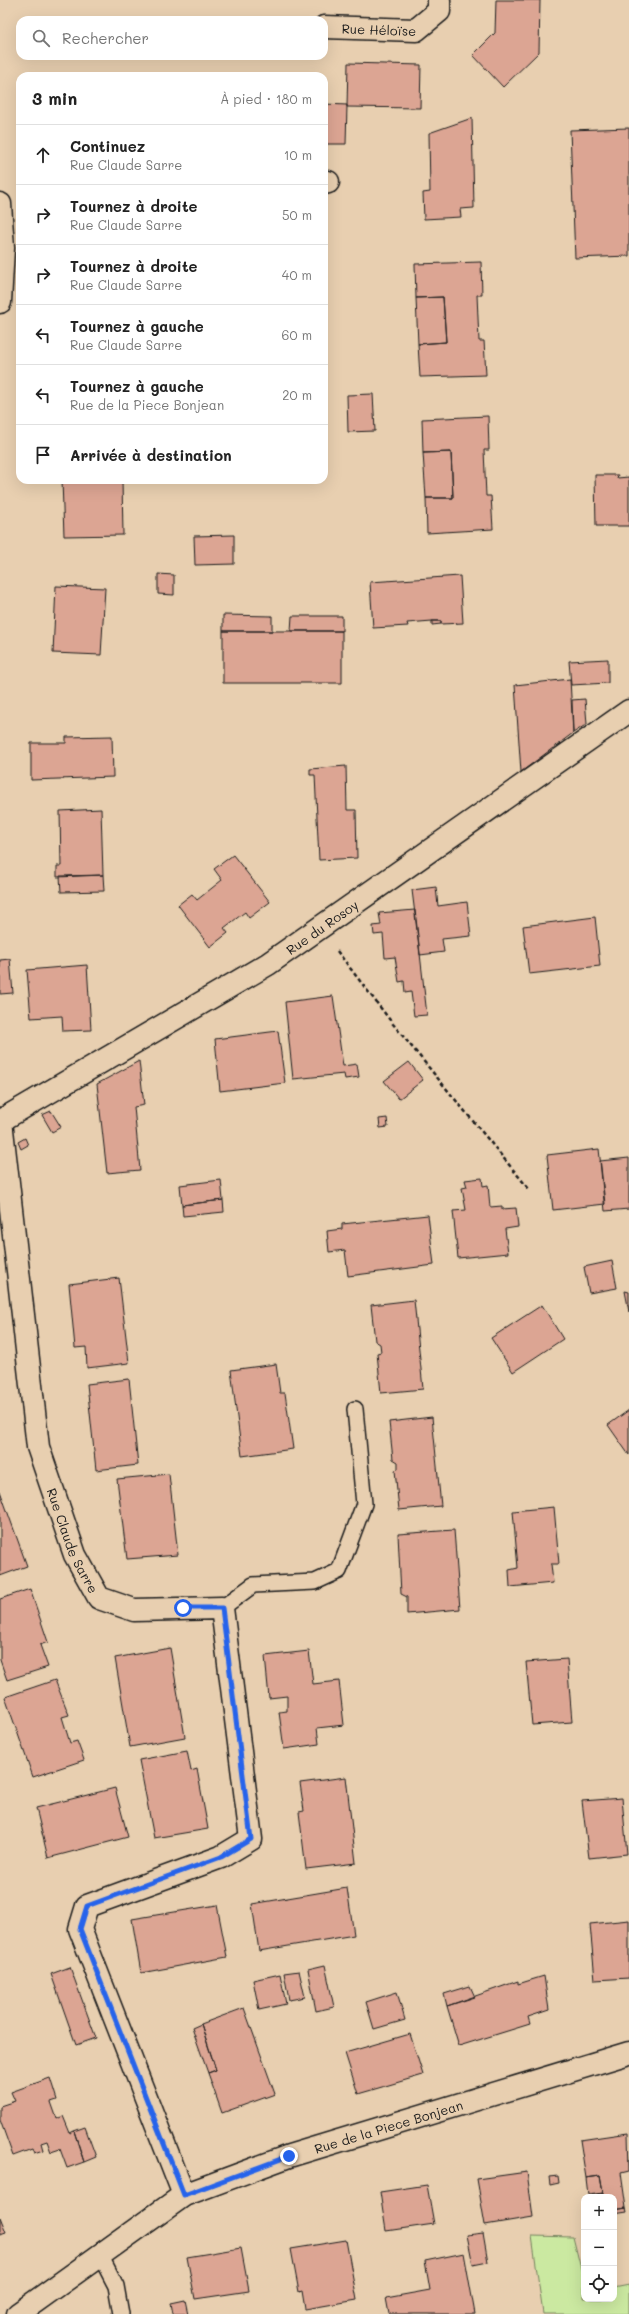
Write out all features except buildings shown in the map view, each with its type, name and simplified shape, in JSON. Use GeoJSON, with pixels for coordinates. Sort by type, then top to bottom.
{"type":"FeatureCollection","features":[{"type":"Feature","properties":{"kind":"street","name":"Rue Héloïse"},"geometry":{"type":"LineString","coordinates":[[328,27],[416,30],[439,12],[439,0]]}},
{"type":"Feature","properties":{"kind":"street"},"geometry":{"type":"LineString","coordinates":[[0,204],[8,248],[0,302]]}},
{"type":"Feature","properties":{"kind":"street","name":"Rue du Rosoy"},"geometry":{"type":"LineString","coordinates":[[0,1121],[268,964],[629,711]]}},
{"type":"Feature","properties":{"kind":"street","name":"Rue Claude Sarre"},"geometry":{"type":"LineString","coordinates":[[0,1121],[38,1447],[75,1555],[99,1598],[134,1610],[222,1608]]}},
{"type":"Feature","properties":{"kind":"street"},"geometry":{"type":"LineString","coordinates":[[184,2195],[80,1929],[87,1906],[221,1857],[251,1839],[222,1608]]}},
{"type":"Feature","properties":{"kind":"street","name":"Rue de la Piece Bonjean"},"geometry":{"type":"LineString","coordinates":[[18,2314],[184,2195],[289,2156],[629,2053]]}},
{"type":"Feature","properties":{"kind":"lane"},"geometry":{"type":"LineString","coordinates":[[222,1608],[253,1585],[315,1582],[339,1571],[364,1504],[355,1409]]}},
{"type":"Feature","properties":{"kind":"lane"},"geometry":{"type":"LineString","coordinates":[[100,2255],[116,2286],[121,2314]]}},
{"type":"Feature","properties":{"kind":"path"},"geometry":{"type":"LineString","coordinates":[[319,928],[393,1024],[529,1189]]}},
{"type":"Feature","properties":{"kind":"green space"},"geometry":{"type":"Polygon","coordinates":[[[532,2236],[573,2237],[581,2269],[581,2302],[617,2302],[617,2287],[629,2285],[629,2314],[543,2314],[532,2236]]]}},
{"type":"Feature","properties":{"kind":"route"},"geometry":{"type":"LineString","coordinates":[[183,1608],[222,1608],[251,1839],[221,1857],[87,1906],[80,1929],[184,2195],[289,2156]]}}]}
